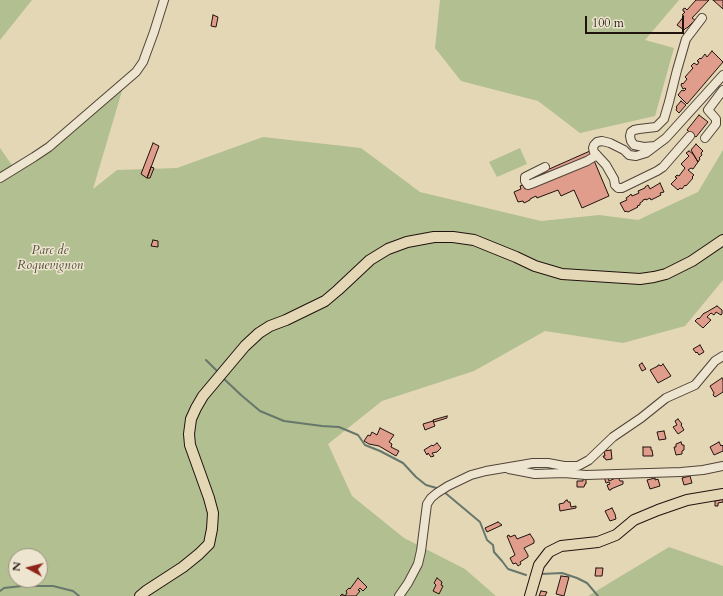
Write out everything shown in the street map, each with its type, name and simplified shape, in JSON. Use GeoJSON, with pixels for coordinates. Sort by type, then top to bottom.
{"type":"FeatureCollection","features":[{"type":"Feature","properties":{"kind":"main road"},"geometry":{"type":"LineString","coordinates":[[140,596],[183,567],[209,544],[213,513],[190,445],[189,434],[191,419],[203,396],[259,333],[270,326],[325,301],[370,260],[388,249],[407,242],[434,237],[453,237],[474,240],[535,266],[562,274],[640,279],[666,274],[692,261],[723,240]]}},
{"type":"Feature","properties":{"kind":"main road"},"geometry":{"type":"LineString","coordinates":[[530,596],[539,565],[549,552],[561,546],[598,542],[616,535],[634,520],[658,510],[687,500],[723,494]]}},
{"type":"Feature","properties":{"kind":"street"},"geometry":{"type":"LineString","coordinates":[[0,178],[49,147],[136,72],[152,38],[164,0]]}},
{"type":"Feature","properties":{"kind":"street"},"geometry":{"type":"LineString","coordinates":[[655,146],[644,147],[634,144],[631,141],[631,132],[634,130],[656,127],[664,119],[670,102],[686,39],[702,18]]}},
{"type":"Feature","properties":{"kind":"street"},"geometry":{"type":"LineString","coordinates":[[690,136],[663,167],[622,188],[618,188],[615,185],[614,179],[606,165],[594,152],[593,148],[597,142],[602,141],[624,150],[629,155],[636,156],[646,153],[666,138],[723,75]]}},
{"type":"Feature","properties":{"kind":"street"},"geometry":{"type":"LineString","coordinates":[[705,138],[716,124],[716,119],[708,110],[723,90]]}},
{"type":"Feature","properties":{"kind":"street"},"geometry":{"type":"LineString","coordinates":[[545,167],[525,178],[525,181],[528,184],[531,184],[587,161],[597,155]]}},
{"type":"Feature","properties":{"kind":"street"},"geometry":{"type":"LineString","coordinates":[[399,596],[418,564],[427,504],[437,493],[471,475],[505,468],[533,463],[578,466],[589,460],[613,437],[666,398],[695,385],[715,361],[723,356]]}},
{"type":"Feature","properties":{"kind":"street"},"geometry":{"type":"LineString","coordinates":[[505,468],[535,474],[564,473],[586,475],[681,472],[723,466]]}},
{"type":"Feature","properties":{"kind":"green space"},"geometry":{"type":"Polygon","coordinates":[[[0,0],[32,0],[0,40],[0,0]]]}},
{"type":"Feature","properties":{"kind":"green space"},"geometry":{"type":"Polygon","coordinates":[[[440,0],[679,0],[645,40],[674,48],[655,116],[580,133],[538,101],[461,81],[435,48],[440,0]]]}},
{"type":"Feature","properties":{"kind":"green space","name":"Parc de Roquevignon"},"geometry":{"type":"Polygon","coordinates":[[[124,84],[93,189],[117,170],[177,168],[263,137],[361,148],[420,192],[541,221],[599,215],[638,220],[698,192],[723,150],[723,280],[685,326],[623,343],[545,331],[474,371],[382,401],[328,444],[352,496],[404,538],[465,569],[496,596],[0,596],[0,148],[16,171],[124,84]]]}},
{"type":"Feature","properties":{"kind":"green space"},"geometry":{"type":"Polygon","coordinates":[[[520,148],[527,164],[497,177],[489,162],[520,148]]]}},
{"type":"Feature","properties":{"kind":"green space"},"geometry":{"type":"Polygon","coordinates":[[[669,547],[723,566],[723,596],[588,596],[669,547]]]}},
{"type":"Feature","properties":{"kind":"building"},"geometry":{"type":"Polygon","coordinates":[[[696,0],[709,0],[692,18],[695,20],[684,30],[677,25],[684,16],[682,15],[685,12],[683,9],[685,8],[687,10],[696,0]]]}},
{"type":"Feature","properties":{"kind":"building"},"geometry":{"type":"Polygon","coordinates":[[[713,0],[723,0],[723,9],[713,0]]]}},
{"type":"Feature","properties":{"kind":"building"},"geometry":{"type":"Polygon","coordinates":[[[213,15],[218,17],[216,27],[211,26],[213,15]]]}},
{"type":"Feature","properties":{"kind":"building"},"geometry":{"type":"Polygon","coordinates":[[[712,51],[723,62],[687,104],[678,95],[682,90],[684,91],[686,89],[683,89],[681,85],[687,79],[685,77],[693,68],[691,66],[694,63],[697,65],[699,62],[697,61],[700,58],[701,59],[705,54],[707,57],[712,51]]]}},
{"type":"Feature","properties":{"kind":"building"},"geometry":{"type":"Polygon","coordinates":[[[681,101],[686,105],[679,113],[676,110],[676,107],[681,101]]]}},
{"type":"Feature","properties":{"kind":"building"},"geometry":{"type":"Polygon","coordinates":[[[699,115],[708,122],[696,137],[687,130],[699,115]]]}},
{"type":"Feature","properties":{"kind":"building"},"geometry":{"type":"Polygon","coordinates":[[[153,143],[159,146],[147,178],[141,174],[153,143]]]}},
{"type":"Feature","properties":{"kind":"building"},"geometry":{"type":"Polygon","coordinates":[[[696,144],[703,151],[698,162],[691,150],[696,144]]]}},
{"type":"Feature","properties":{"kind":"building"},"geometry":{"type":"Polygon","coordinates":[[[590,151],[609,196],[582,208],[574,190],[561,196],[558,190],[537,198],[536,196],[524,203],[523,201],[518,202],[514,192],[521,189],[520,186],[523,185],[525,189],[532,186],[529,178],[590,151]]]}},
{"type":"Feature","properties":{"kind":"building"},"geometry":{"type":"Polygon","coordinates":[[[689,151],[698,162],[693,169],[691,168],[688,170],[694,175],[692,177],[693,178],[686,186],[685,185],[682,189],[680,188],[678,190],[671,184],[677,178],[675,177],[677,175],[679,176],[685,168],[681,164],[689,156],[686,153],[689,151]]]}},
{"type":"Feature","properties":{"kind":"building"},"geometry":{"type":"Polygon","coordinates":[[[151,167],[154,168],[150,178],[147,178],[151,167]]]}},
{"type":"Feature","properties":{"kind":"building"},"geometry":{"type":"Polygon","coordinates":[[[660,183],[664,192],[660,193],[661,195],[651,200],[650,198],[643,200],[640,205],[637,206],[638,207],[625,212],[620,203],[627,200],[626,198],[631,194],[632,196],[639,193],[638,191],[648,185],[650,189],[660,183]]]}},
{"type":"Feature","properties":{"kind":"building"},"geometry":{"type":"Polygon","coordinates":[[[153,240],[158,241],[158,247],[151,246],[153,240]]]}},
{"type":"Feature","properties":{"kind":"building"},"geometry":{"type":"Polygon","coordinates":[[[717,306],[722,310],[722,314],[721,315],[716,312],[714,315],[711,313],[707,317],[711,320],[703,328],[695,321],[704,313],[717,306]]]}},
{"type":"Feature","properties":{"kind":"building"},"geometry":{"type":"Polygon","coordinates":[[[700,345],[704,352],[699,355],[693,349],[700,345]]]}},
{"type":"Feature","properties":{"kind":"building"},"geometry":{"type":"Polygon","coordinates":[[[642,363],[646,369],[642,371],[639,365],[642,363]]]}},
{"type":"Feature","properties":{"kind":"building"},"geometry":{"type":"Polygon","coordinates":[[[663,364],[671,376],[658,383],[650,370],[663,364]]]}},
{"type":"Feature","properties":{"kind":"building"},"geometry":{"type":"Polygon","coordinates":[[[722,378],[723,392],[715,397],[710,386],[722,378]]]}},
{"type":"Feature","properties":{"kind":"building"},"geometry":{"type":"Polygon","coordinates":[[[447,416],[447,418],[434,422],[433,420],[447,416]]]}},
{"type":"Feature","properties":{"kind":"building"},"geometry":{"type":"Polygon","coordinates":[[[678,419],[684,430],[678,434],[673,427],[677,425],[675,421],[678,419]]]}},
{"type":"Feature","properties":{"kind":"building"},"geometry":{"type":"Polygon","coordinates":[[[433,421],[435,426],[425,430],[423,424],[433,421]]]}},
{"type":"Feature","properties":{"kind":"building"},"geometry":{"type":"Polygon","coordinates":[[[380,428],[394,435],[389,442],[392,444],[391,447],[399,451],[396,456],[379,446],[369,444],[364,441],[372,432],[377,435],[380,428]]]}},
{"type":"Feature","properties":{"kind":"building"},"geometry":{"type":"Polygon","coordinates":[[[664,431],[666,439],[659,440],[657,432],[664,431]]]}},
{"type":"Feature","properties":{"kind":"building"},"geometry":{"type":"Polygon","coordinates":[[[681,442],[682,445],[684,445],[684,450],[682,451],[682,454],[676,455],[674,447],[676,447],[676,444],[681,442]]]}},
{"type":"Feature","properties":{"kind":"building"},"geometry":{"type":"Polygon","coordinates":[[[719,442],[721,446],[723,446],[723,451],[714,455],[710,447],[719,442]]]}},
{"type":"Feature","properties":{"kind":"building"},"geometry":{"type":"Polygon","coordinates":[[[437,443],[441,448],[437,452],[432,453],[434,456],[431,457],[428,453],[427,455],[424,450],[437,443]]]}},
{"type":"Feature","properties":{"kind":"building"},"geometry":{"type":"Polygon","coordinates":[[[643,447],[651,447],[653,456],[643,456],[643,447]]]}},
{"type":"Feature","properties":{"kind":"building"},"geometry":{"type":"Polygon","coordinates":[[[611,450],[612,459],[606,460],[603,456],[605,456],[604,451],[611,450]]]}},
{"type":"Feature","properties":{"kind":"building"},"geometry":{"type":"Polygon","coordinates":[[[690,476],[692,483],[684,485],[682,478],[690,476]]]}},
{"type":"Feature","properties":{"kind":"building"},"geometry":{"type":"Polygon","coordinates":[[[586,477],[586,484],[584,487],[577,487],[577,481],[583,481],[583,478],[586,477]]]}},
{"type":"Feature","properties":{"kind":"building"},"geometry":{"type":"Polygon","coordinates":[[[604,477],[608,478],[609,481],[618,477],[620,481],[623,481],[623,484],[609,490],[607,485],[610,484],[609,482],[606,483],[604,477]]]}},
{"type":"Feature","properties":{"kind":"building"},"geometry":{"type":"Polygon","coordinates":[[[655,478],[655,480],[658,479],[660,486],[650,489],[647,480],[655,478]]]}},
{"type":"Feature","properties":{"kind":"building"},"geometry":{"type":"Polygon","coordinates":[[[723,499],[723,502],[718,503],[718,506],[715,506],[715,501],[723,499]]]}},
{"type":"Feature","properties":{"kind":"building"},"geometry":{"type":"Polygon","coordinates":[[[567,500],[570,502],[571,507],[576,506],[576,508],[560,511],[559,504],[564,503],[567,500]]]}},
{"type":"Feature","properties":{"kind":"building"},"geometry":{"type":"Polygon","coordinates":[[[612,508],[616,519],[610,521],[605,511],[612,508]]]}},
{"type":"Feature","properties":{"kind":"building"},"geometry":{"type":"Polygon","coordinates":[[[498,522],[502,525],[487,532],[485,528],[498,522]]]}},
{"type":"Feature","properties":{"kind":"building"},"geometry":{"type":"Polygon","coordinates":[[[530,534],[534,540],[534,543],[524,548],[528,557],[520,562],[521,564],[518,566],[516,563],[513,564],[510,558],[515,555],[507,536],[509,535],[510,537],[515,535],[517,539],[530,534]]]}},
{"type":"Feature","properties":{"kind":"building"},"geometry":{"type":"Polygon","coordinates":[[[596,568],[603,568],[602,576],[595,576],[596,568]]]}},
{"type":"Feature","properties":{"kind":"building"},"geometry":{"type":"Polygon","coordinates":[[[561,576],[569,577],[564,596],[556,594],[561,576]]]}},
{"type":"Feature","properties":{"kind":"building"},"geometry":{"type":"Polygon","coordinates":[[[358,578],[367,587],[363,591],[360,588],[358,590],[360,591],[356,596],[345,596],[347,593],[346,591],[349,588],[350,589],[358,578]]]}},
{"type":"Feature","properties":{"kind":"building"},"geometry":{"type":"Polygon","coordinates":[[[437,578],[442,582],[441,585],[443,586],[439,594],[433,591],[436,585],[434,583],[437,578]]]}},
{"type":"Feature","properties":{"kind":"building"},"geometry":{"type":"Polygon","coordinates":[[[541,591],[547,592],[545,596],[539,596],[541,591]]]}},
{"type":"Feature","properties":{"kind":"waterway"},"geometry":{"type":"LineString","coordinates":[[206,360],[218,372]]}},
{"type":"Feature","properties":{"kind":"waterway"},"geometry":{"type":"LineString","coordinates":[[222,377],[260,411],[284,421],[339,427],[358,435],[365,445],[403,463],[426,485],[440,489]]}},
{"type":"Feature","properties":{"kind":"waterway"},"geometry":{"type":"LineString","coordinates":[[443,491],[480,522],[487,540],[493,545],[494,552],[508,569],[526,575]]}},
{"type":"Feature","properties":{"kind":"waterway"},"geometry":{"type":"LineString","coordinates":[[541,574],[562,573],[577,578],[587,583],[598,596]]}},
{"type":"Feature","properties":{"kind":"waterway"},"geometry":{"type":"LineString","coordinates":[[0,591],[4,588],[22,586],[53,586],[73,591],[79,596]]}}]}
